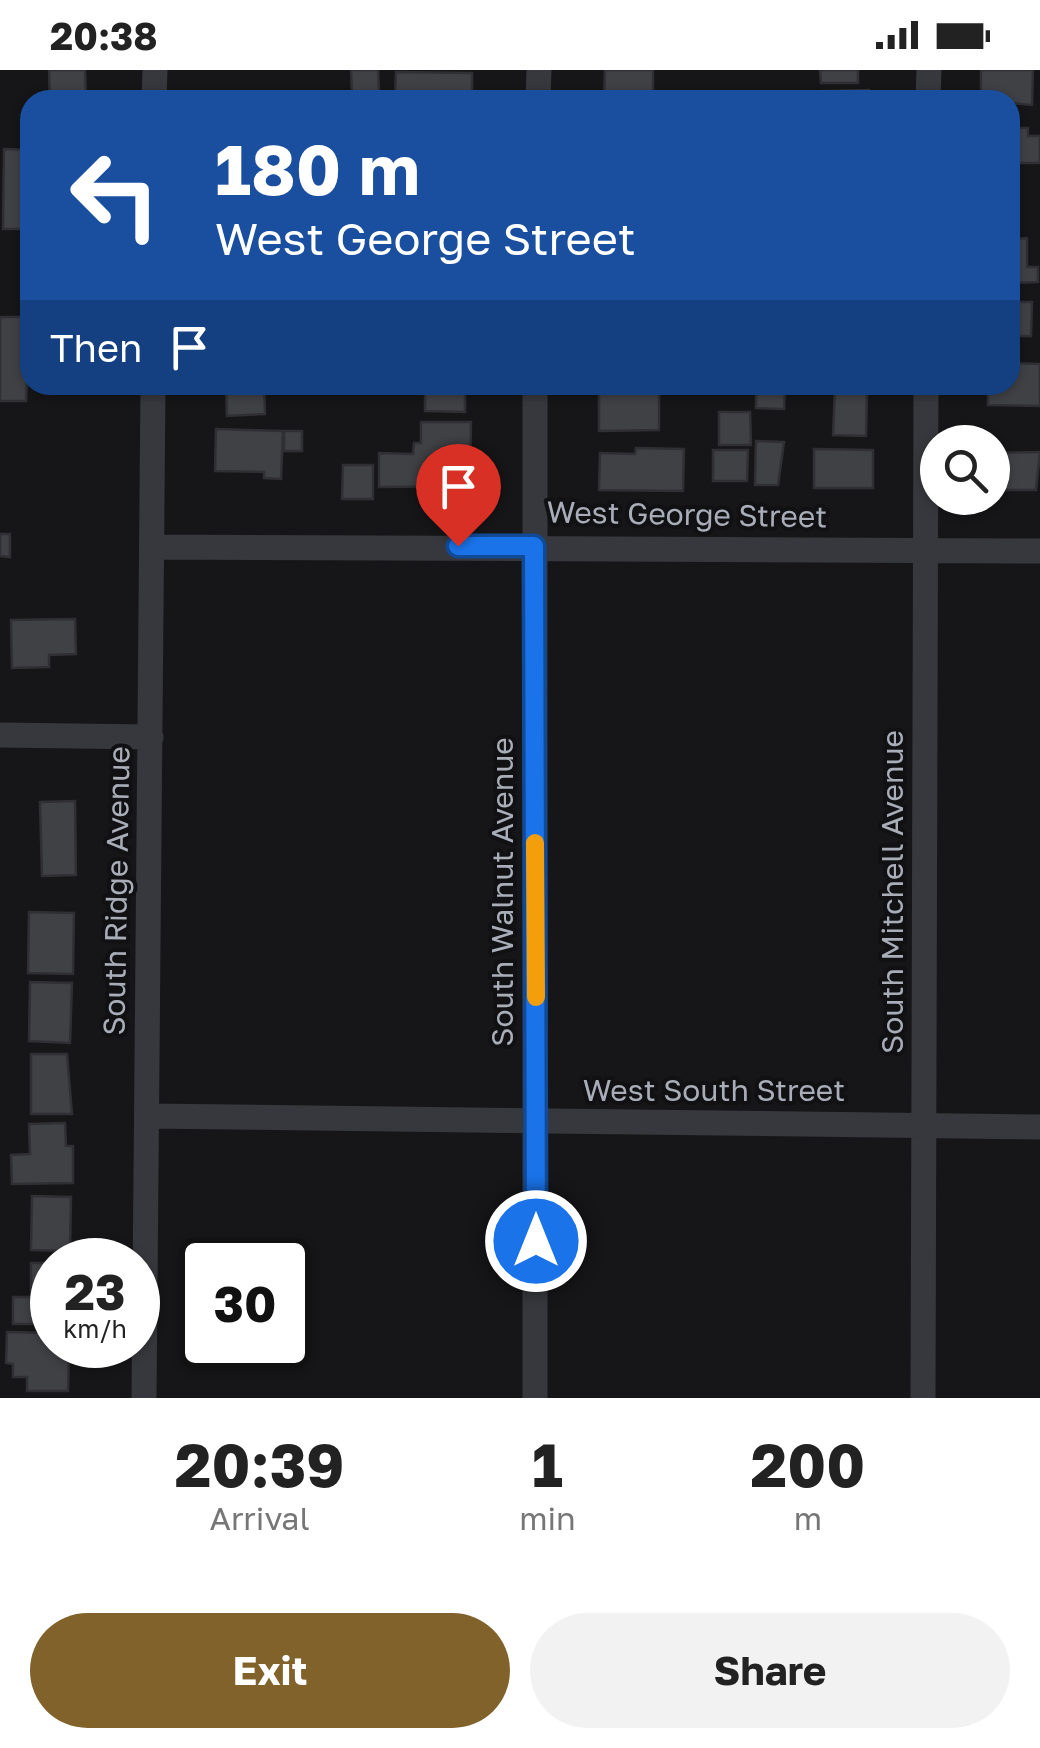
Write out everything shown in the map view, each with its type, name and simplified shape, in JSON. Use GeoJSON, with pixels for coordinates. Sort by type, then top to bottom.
{"type":"FeatureCollection","features":[{"type":"Feature","properties":{"kind":"street","name":"South Ridge Avenue"},"geometry":{"type":"LineString","coordinates":[[144,1398],[154,395]]}},
{"type":"Feature","properties":{"kind":"street","name":"South Walnut Avenue"},"geometry":{"type":"LineString","coordinates":[[535,395],[535,1398]]}},
{"type":"Feature","properties":{"kind":"street","name":"South Mitchell Avenue"},"geometry":{"type":"LineString","coordinates":[[924,1398],[926,395]]}},
{"type":"Feature","properties":{"kind":"street","name":"West George Street"},"geometry":{"type":"LineString","coordinates":[[153,547],[1040,551]]}},
{"type":"Feature","properties":{"kind":"street"},"geometry":{"type":"LineString","coordinates":[[0,735],[151,737]]}},
{"type":"Feature","properties":{"kind":"street","name":"West South Street"},"geometry":{"type":"LineString","coordinates":[[147,1116],[1040,1127]]}},
{"type":"Feature","properties":{"kind":"building"},"geometry":{"type":"Polygon","coordinates":[[[49,70],[85,70],[86,90],[50,90],[49,70]]]}},
{"type":"Feature","properties":{"kind":"building"},"geometry":{"type":"Polygon","coordinates":[[[351,70],[378,70],[379,90],[352,90],[351,70]]]}},
{"type":"Feature","properties":{"kind":"building"},"geometry":{"type":"Polygon","coordinates":[[[605,70],[653,70],[653,90],[604,90],[605,70]]]}},
{"type":"Feature","properties":{"kind":"building"},"geometry":{"type":"Polygon","coordinates":[[[820,70],[858,70],[858,83],[821,83],[820,70]]]}},
{"type":"Feature","properties":{"kind":"building"},"geometry":{"type":"Polygon","coordinates":[[[981,70],[1033,70],[1032,105],[1020,104],[1020,90],[981,90],[981,70]]]}},
{"type":"Feature","properties":{"kind":"building"},"geometry":{"type":"Polygon","coordinates":[[[396,72],[472,73],[472,90],[395,90],[396,72]]]}},
{"type":"Feature","properties":{"kind":"building"},"geometry":{"type":"Polygon","coordinates":[[[1020,128],[1028,128],[1028,136],[1040,136],[1040,163],[1020,163],[1020,128]]]}},
{"type":"Feature","properties":{"kind":"building"},"geometry":{"type":"Polygon","coordinates":[[[4,149],[20,150],[20,229],[3,229],[4,149]]]}},
{"type":"Feature","properties":{"kind":"building"},"geometry":{"type":"Polygon","coordinates":[[[1020,238],[1027,238],[1027,267],[1038,267],[1038,282],[1020,283],[1020,238]]]}},
{"type":"Feature","properties":{"kind":"building"},"geometry":{"type":"Polygon","coordinates":[[[1020,302],[1032,302],[1031,336],[1020,336],[1020,302]]]}},
{"type":"Feature","properties":{"kind":"building"},"geometry":{"type":"Polygon","coordinates":[[[0,317],[20,317],[20,395],[26,395],[26,401],[0,401],[0,317]]]}},
{"type":"Feature","properties":{"kind":"building"},"geometry":{"type":"Polygon","coordinates":[[[1020,363],[1040,364],[1040,406],[988,405],[988,395],[1020,395],[1020,363]]]}},
{"type":"Feature","properties":{"kind":"building"},"geometry":{"type":"Polygon","coordinates":[[[226,395],[264,395],[265,414],[227,416],[226,395]]]}},
{"type":"Feature","properties":{"kind":"building"},"geometry":{"type":"Polygon","coordinates":[[[425,395],[465,395],[465,412],[425,411],[425,395]]]}},
{"type":"Feature","properties":{"kind":"building"},"geometry":{"type":"Polygon","coordinates":[[[599,395],[659,395],[659,430],[599,431],[599,395]]]}},
{"type":"Feature","properties":{"kind":"building"},"geometry":{"type":"Polygon","coordinates":[[[756,395],[785,395],[784,409],[756,408],[756,395]]]}},
{"type":"Feature","properties":{"kind":"building"},"geometry":{"type":"Polygon","coordinates":[[[835,395],[867,395],[866,436],[833,435],[835,395]]]}},
{"type":"Feature","properties":{"kind":"building"},"geometry":{"type":"Polygon","coordinates":[[[719,412],[750,412],[751,445],[719,445],[719,412]]]}},
{"type":"Feature","properties":{"kind":"building"},"geometry":{"type":"Polygon","coordinates":[[[421,422],[471,422],[470,486],[379,487],[379,453],[413,454],[414,443],[421,443],[421,422]]]}},
{"type":"Feature","properties":{"kind":"building"},"geometry":{"type":"Polygon","coordinates":[[[216,429],[283,431],[281,479],[264,478],[264,472],[215,471],[216,429]]]}},
{"type":"Feature","properties":{"kind":"building"},"geometry":{"type":"Polygon","coordinates":[[[284,431],[302,431],[302,451],[284,451],[284,431]]]}},
{"type":"Feature","properties":{"kind":"building"},"geometry":{"type":"Polygon","coordinates":[[[756,441],[784,442],[778,485],[755,485],[756,441]]]}},
{"type":"Feature","properties":{"kind":"building"},"geometry":{"type":"Polygon","coordinates":[[[636,448],[684,449],[683,491],[599,490],[600,453],[635,454],[636,448]]]}},
{"type":"Feature","properties":{"kind":"building"},"geometry":{"type":"Polygon","coordinates":[[[814,449],[873,450],[873,488],[814,488],[814,449]]]}},
{"type":"Feature","properties":{"kind":"building"},"geometry":{"type":"Polygon","coordinates":[[[713,450],[748,450],[747,481],[713,481],[713,450]]]}},
{"type":"Feature","properties":{"kind":"building"},"geometry":{"type":"Polygon","coordinates":[[[1040,452],[1036,490],[1010,490],[1010,453],[1040,452]]]}},
{"type":"Feature","properties":{"kind":"building"},"geometry":{"type":"Polygon","coordinates":[[[343,465],[373,465],[373,499],[342,499],[343,465]]]}},
{"type":"Feature","properties":{"kind":"building"},"geometry":{"type":"Polygon","coordinates":[[[0,534],[10,534],[10,557],[0,556],[0,534]]]}},
{"type":"Feature","properties":{"kind":"building"},"geometry":{"type":"Polygon","coordinates":[[[75,619],[76,654],[49,655],[49,667],[12,668],[11,620],[75,619]]]}},
{"type":"Feature","properties":{"kind":"building"},"geometry":{"type":"Polygon","coordinates":[[[75,801],[76,875],[42,876],[40,802],[75,801]]]}},
{"type":"Feature","properties":{"kind":"building"},"geometry":{"type":"Polygon","coordinates":[[[29,912],[74,913],[73,974],[28,973],[29,912]]]}},
{"type":"Feature","properties":{"kind":"building"},"geometry":{"type":"Polygon","coordinates":[[[30,982],[72,983],[70,1043],[29,1041],[30,982]]]}},
{"type":"Feature","properties":{"kind":"building"},"geometry":{"type":"Polygon","coordinates":[[[31,1054],[67,1054],[72,1114],[31,1114],[31,1054]]]}},
{"type":"Feature","properties":{"kind":"building"},"geometry":{"type":"Polygon","coordinates":[[[65,1123],[66,1146],[73,1146],[73,1183],[12,1184],[11,1155],[30,1154],[29,1124],[65,1123]]]}},
{"type":"Feature","properties":{"kind":"building"},"geometry":{"type":"Polygon","coordinates":[[[32,1196],[71,1197],[70,1238],[31,1238],[32,1196]]]}},
{"type":"Feature","properties":{"kind":"building"},"geometry":{"type":"Polygon","coordinates":[[[13,1297],[30,1297],[30,1324],[13,1324],[13,1297]]]}},
{"type":"Feature","properties":{"kind":"building"},"geometry":{"type":"Polygon","coordinates":[[[7,1332],[30,1333],[30,1368],[68,1368],[68,1391],[27,1391],[27,1377],[13,1377],[13,1364],[6,1363],[7,1332]]]}},
{"type":"Feature","properties":{"kind":"slow traffic"},"geometry":{"type":"LineString","coordinates":[[535,843],[536,997]]}},
{"type":"Feature","properties":{"kind":"route"},"geometry":{"type":"LineString","coordinates":[[458,546],[534,546],[536,1241]]}}]}
